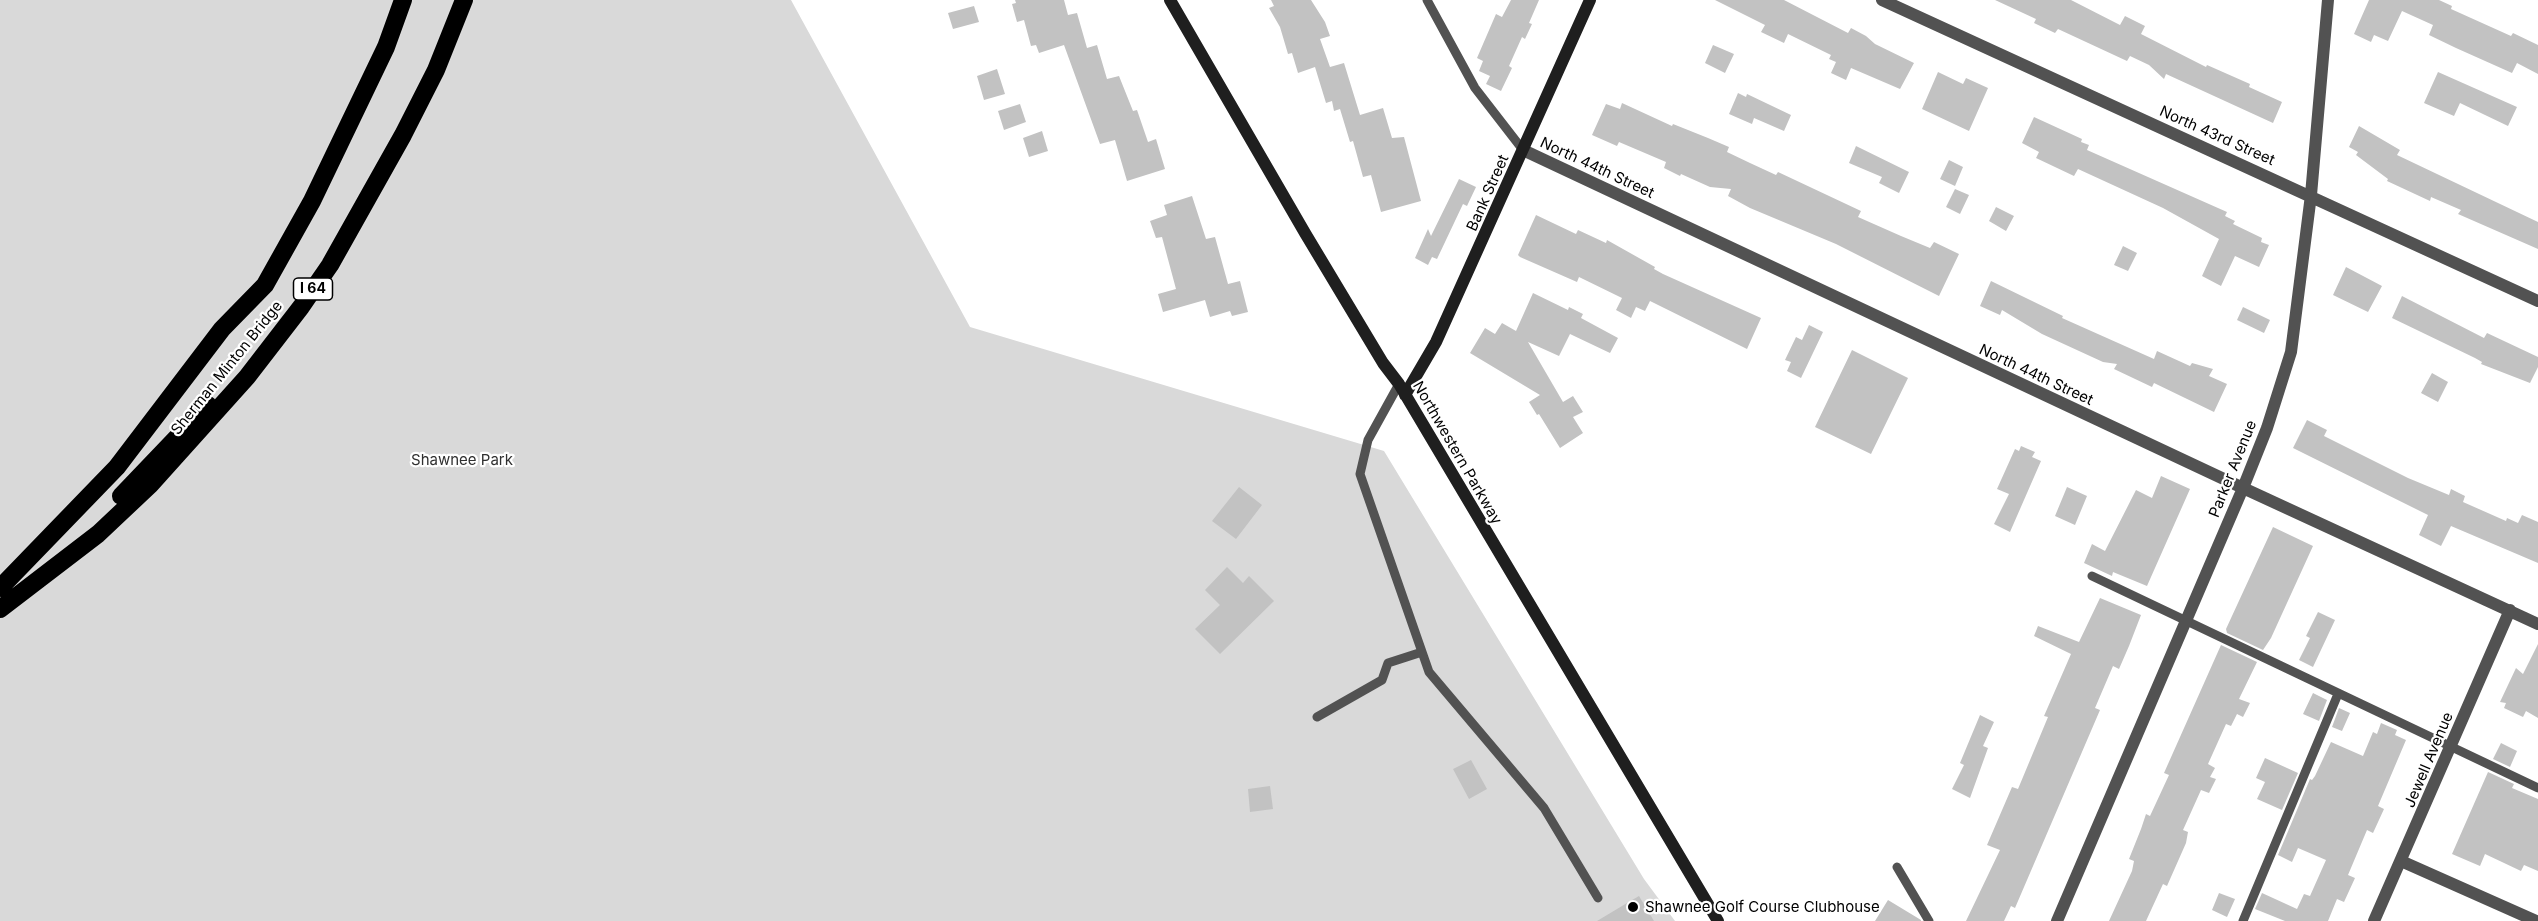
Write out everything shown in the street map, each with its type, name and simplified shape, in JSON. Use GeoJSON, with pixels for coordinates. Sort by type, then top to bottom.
{"type":"FeatureCollection","features":[{"type":"Feature","properties":{"kind":"highway","name":"Sherman Minton Bridge"},"geometry":{"type":"LineString","coordinates":[[0,588],[117,467],[222,329],[265,285],[327,170],[386,47],[403,0]]}},
{"type":"Feature","properties":{"kind":"highway"},"geometry":{"type":"LineString","coordinates":[[0,598],[105,513],[253,354],[343,223],[397,124],[453,0]]}},
{"type":"Feature","properties":{"kind":"highway","name":"Sherman Minton Bridge"},"geometry":{"type":"LineString","coordinates":[[0,609],[98,534],[150,485],[213,417],[281,333],[330,265],[403,135],[436,70],[464,0]]}},
{"type":"Feature","properties":{"kind":"street","name":"Northwestern Parkway"},"geometry":{"type":"LineString","coordinates":[[1170,0],[1305,233],[1402,389],[1718,921]]}},
{"type":"Feature","properties":{"kind":"street","name":"Bank Street"},"geometry":{"type":"LineString","coordinates":[[1402,389],[1436,342],[1590,0]]}},
{"type":"Feature","properties":{"kind":"street","name":"North 43rd Street"},"geometry":{"type":"LineString","coordinates":[[1882,0],[2312,195],[2538,302]]}},
{"type":"Feature","properties":{"kind":"street","name":"Parker Avenue"},"geometry":{"type":"LineString","coordinates":[[2057,921],[2243,488],[2267,428],[2291,352],[2312,195],[2328,0]]}},
{"type":"Feature","properties":{"kind":"street","name":"North 44th Street"},"geometry":{"type":"LineString","coordinates":[[1523,150],[2538,624]]}},
{"type":"Feature","properties":{"kind":"street","name":"Jewell Avenue"},"geometry":{"type":"LineString","coordinates":[[2374,921],[2510,610]]}},
{"type":"Feature","properties":{"kind":"street"},"geometry":{"type":"LineString","coordinates":[[2401,861],[2536,921]]}},
{"type":"Feature","properties":{"kind":"lane"},"geometry":{"type":"LineString","coordinates":[[1427,0],[1475,88],[1523,150]]}},
{"type":"Feature","properties":{"kind":"lane"},"geometry":{"type":"LineString","coordinates":[[1402,389],[1368,440],[1360,474],[1429,672],[1544,808],[1599,898]]}},
{"type":"Feature","properties":{"kind":"lane"},"geometry":{"type":"LineString","coordinates":[[2092,576],[2538,788]]}},
{"type":"Feature","properties":{"kind":"lane"},"geometry":{"type":"LineString","coordinates":[[1317,717],[1382,680],[1388,663],[1422,652]]}},
{"type":"Feature","properties":{"kind":"lane"},"geometry":{"type":"LineString","coordinates":[[2243,921],[2338,694]]}},
{"type":"Feature","properties":{"kind":"lane"},"geometry":{"type":"LineString","coordinates":[[1897,867],[1929,921]]}},
{"type":"Feature","properties":{"kind":"green space","name":"Shawnee Park"},"geometry":{"type":"Polygon","coordinates":[[[0,0],[791,0],[970,327],[1384,451],[1644,879],[1675,921],[0,921],[0,0]]]}},
{"type":"Feature","properties":{"kind":"building"},"geometry":{"type":"Polygon","coordinates":[[[1015,0],[1064,0],[1068,15],[1077,13],[1087,48],[1097,45],[1107,79],[1119,76],[1133,111],[1137,110],[1148,142],[1156,139],[1165,169],[1127,181],[1115,140],[1100,144],[1064,45],[1039,53],[1036,45],[1031,46],[1024,20],[1017,22],[1012,4],[1016,3],[1015,0]]]}},
{"type":"Feature","properties":{"kind":"building"},"geometry":{"type":"Polygon","coordinates":[[[1271,0],[1311,0],[1325,22],[1330,36],[1320,39],[1330,67],[1344,63],[1360,115],[1383,108],[1392,138],[1404,137],[1421,201],[1381,212],[1371,175],[1363,177],[1353,141],[1350,142],[1340,109],[1334,111],[1332,101],[1326,103],[1315,67],[1298,73],[1292,53],[1288,54],[1280,27],[1269,8],[1274,6],[1271,0]]]}},
{"type":"Feature","properties":{"kind":"building"},"geometry":{"type":"Polygon","coordinates":[[[1511,0],[1539,0],[1529,23],[1532,24],[1525,39],[1522,37],[1509,66],[1512,68],[1501,91],[1486,84],[1490,76],[1479,71],[1483,61],[1477,58],[1496,14],[1502,17],[1511,0]]]}},
{"type":"Feature","properties":{"kind":"building"},"geometry":{"type":"Polygon","coordinates":[[[1715,0],[1784,0],[1848,33],[1851,28],[1875,44],[1914,63],[1900,89],[1851,68],[1846,80],[1831,73],[1836,62],[1829,59],[1831,55],[1788,34],[1784,43],[1761,32],[1765,25],[1715,0]]]}},
{"type":"Feature","properties":{"kind":"building"},"geometry":{"type":"Polygon","coordinates":[[[1995,0],[2071,0],[2120,25],[2125,16],[2145,26],[2141,34],[2206,67],[2207,65],[2250,84],[2249,87],[2282,102],[2273,123],[2166,74],[2164,79],[2149,65],[2130,56],[2127,61],[2058,29],[2055,33],[2034,23],[2036,19],[1995,0]]]}},
{"type":"Feature","properties":{"kind":"building"},"geometry":{"type":"Polygon","coordinates":[[[2369,0],[2439,0],[2452,6],[2451,9],[2511,36],[2513,33],[2538,45],[2538,74],[2517,63],[2512,73],[2456,48],[2429,35],[2433,25],[2402,11],[2388,41],[2374,35],[2371,42],[2354,34],[2369,0]]]}},
{"type":"Feature","properties":{"kind":"building"},"geometry":{"type":"Polygon","coordinates":[[[974,6],[979,22],[953,29],[948,13],[974,6]]]}},
{"type":"Feature","properties":{"kind":"building"},"geometry":{"type":"Polygon","coordinates":[[[1713,45],[1734,54],[1725,73],[1705,63],[1713,45]]]}},
{"type":"Feature","properties":{"kind":"building"},"geometry":{"type":"Polygon","coordinates":[[[997,69],[1005,94],[984,100],[977,76],[997,69]]]}},
{"type":"Feature","properties":{"kind":"building"},"geometry":{"type":"Polygon","coordinates":[[[1938,72],[1963,84],[1966,78],[1988,88],[1969,131],[1922,109],[1938,72]]]}},
{"type":"Feature","properties":{"kind":"building"},"geometry":{"type":"Polygon","coordinates":[[[2438,72],[2517,107],[2508,126],[2460,103],[2454,116],[2424,103],[2438,72]]]}},
{"type":"Feature","properties":{"kind":"building"},"geometry":{"type":"Polygon","coordinates":[[[1738,93],[1746,97],[1747,94],[1791,115],[1784,131],[1754,118],[1752,124],[1729,114],[1738,93]]]}},
{"type":"Feature","properties":{"kind":"building"},"geometry":{"type":"Polygon","coordinates":[[[1622,103],[1672,126],[1673,124],[1729,147],[1727,152],[1776,175],[1778,172],[1861,211],[1858,217],[1930,248],[1934,242],[1959,254],[1939,296],[1836,244],[1750,208],[1728,196],[1731,189],[1710,187],[1681,174],[1680,176],[1664,168],[1666,162],[1619,142],[1617,146],[1592,135],[1606,104],[1620,109],[1622,103]]]}},
{"type":"Feature","properties":{"kind":"building"},"geometry":{"type":"Polygon","coordinates":[[[1020,104],[1026,122],[1004,130],[998,111],[1020,104]]]}},
{"type":"Feature","properties":{"kind":"building"},"geometry":{"type":"Polygon","coordinates":[[[2034,117],[2082,139],[2081,142],[2089,145],[2087,150],[2227,212],[2225,216],[2235,221],[2233,224],[2262,238],[2261,242],[2269,245],[2259,267],[2235,256],[2221,286],[2202,276],[2219,239],[2163,208],[2078,169],[2074,176],[2036,158],[2039,152],[2022,143],[2034,117]]]}},
{"type":"Feature","properties":{"kind":"building"},"geometry":{"type":"Polygon","coordinates":[[[2359,126],[2400,150],[2397,155],[2538,222],[2538,249],[2458,214],[2461,210],[2431,197],[2430,201],[2387,181],[2388,179],[2356,155],[2358,152],[2349,147],[2359,126]]]}},
{"type":"Feature","properties":{"kind":"building"},"geometry":{"type":"Polygon","coordinates":[[[1042,131],[1048,151],[1029,157],[1023,138],[1042,131]]]}},
{"type":"Feature","properties":{"kind":"building"},"geometry":{"type":"Polygon","coordinates":[[[1856,146],[1909,172],[1899,193],[1879,183],[1882,177],[1849,163],[1856,146]]]}},
{"type":"Feature","properties":{"kind":"building"},"geometry":{"type":"Polygon","coordinates":[[[1949,160],[1963,167],[1955,186],[1940,179],[1949,160]]]}},
{"type":"Feature","properties":{"kind":"building"},"geometry":{"type":"Polygon","coordinates":[[[1459,179],[1476,187],[1467,206],[1463,204],[1437,259],[1432,257],[1428,265],[1415,258],[1428,229],[1431,236],[1459,179]]]}},
{"type":"Feature","properties":{"kind":"building"},"geometry":{"type":"Polygon","coordinates":[[[1955,189],[1969,195],[1960,214],[1946,207],[1955,189]]]}},
{"type":"Feature","properties":{"kind":"building"},"geometry":{"type":"Polygon","coordinates":[[[1192,196],[1206,239],[1215,237],[1228,284],[1240,281],[1248,312],[1232,316],[1230,311],[1210,317],[1205,300],[1163,312],[1158,294],[1176,289],[1162,237],[1156,238],[1150,221],[1167,215],[1164,205],[1192,196]]]}},
{"type":"Feature","properties":{"kind":"building"},"geometry":{"type":"Polygon","coordinates":[[[1996,207],[2014,216],[2006,231],[1989,221],[1996,207]]]}},
{"type":"Feature","properties":{"kind":"building"},"geometry":{"type":"Polygon","coordinates":[[[1536,215],[1576,234],[1578,230],[1606,243],[1607,240],[1655,267],[1654,269],[1663,274],[1761,318],[1747,349],[1650,301],[1645,311],[1636,307],[1631,318],[1616,310],[1622,298],[1579,277],[1577,282],[1520,257],[1518,255],[1536,215]]]}},
{"type":"Feature","properties":{"kind":"building"},"geometry":{"type":"Polygon","coordinates":[[[2123,246],[2137,253],[2128,271],[2114,265],[2123,246]]]}},
{"type":"Feature","properties":{"kind":"building"},"geometry":{"type":"Polygon","coordinates":[[[2346,267],[2382,286],[2368,312],[2333,295],[2346,267]]]}},
{"type":"Feature","properties":{"kind":"building"},"geometry":{"type":"Polygon","coordinates":[[[1991,281],[2063,316],[2062,318],[2154,359],[2157,351],[2190,366],[2192,363],[2213,369],[2209,376],[2227,384],[2214,412],[2154,383],[2152,387],[2114,369],[2117,364],[2103,362],[2042,334],[2002,310],[2000,315],[1980,306],[1991,281]]]}},
{"type":"Feature","properties":{"kind":"building"},"geometry":{"type":"Polygon","coordinates":[[[1533,293],[1568,310],[1569,307],[1583,314],[1581,318],[1618,338],[1610,353],[1570,334],[1559,356],[1528,342],[1563,402],[1573,396],[1583,412],[1573,417],[1583,433],[1560,448],[1529,402],[1540,395],[1470,353],[1485,328],[1495,334],[1502,323],[1516,331],[1533,293]]]}},
{"type":"Feature","properties":{"kind":"building"},"geometry":{"type":"Polygon","coordinates":[[[2402,296],[2484,338],[2487,333],[2538,357],[2538,367],[2530,383],[2481,364],[2482,362],[2475,358],[2392,318],[2402,296]]]}},
{"type":"Feature","properties":{"kind":"building"},"geometry":{"type":"Polygon","coordinates":[[[2243,307],[2270,320],[2264,333],[2237,320],[2243,307]]]}},
{"type":"Feature","properties":{"kind":"building"},"geometry":{"type":"Polygon","coordinates":[[[1809,325],[1823,332],[1801,378],[1787,371],[1791,362],[1785,360],[1796,337],[1802,340],[1809,325]]]}},
{"type":"Feature","properties":{"kind":"building"},"geometry":{"type":"Polygon","coordinates":[[[1852,350],[1908,378],[1871,454],[1815,427],[1852,350]]]}},
{"type":"Feature","properties":{"kind":"building"},"geometry":{"type":"Polygon","coordinates":[[[2432,373],[2448,382],[2438,402],[2421,393],[2432,373]]]}},
{"type":"Feature","properties":{"kind":"building"},"geometry":{"type":"Polygon","coordinates":[[[2307,420],[2327,430],[2324,436],[2408,478],[2449,495],[2451,489],[2465,496],[2463,502],[2506,521],[2507,518],[2518,523],[2522,515],[2538,522],[2538,563],[2451,526],[2441,546],[2419,535],[2428,515],[2293,448],[2307,420]]]}},
{"type":"Feature","properties":{"kind":"building"},"geometry":{"type":"Polygon","coordinates":[[[2021,446],[2035,452],[2032,457],[2041,461],[2010,532],[1994,524],[2009,494],[1997,489],[2015,449],[2019,451],[2021,446]]]}},
{"type":"Feature","properties":{"kind":"building"},"geometry":{"type":"Polygon","coordinates":[[[2161,476],[2190,489],[2147,586],[2113,572],[2112,576],[2084,563],[2092,544],[2105,551],[2136,490],[2152,498],[2161,476]]]}},
{"type":"Feature","properties":{"kind":"building"},"geometry":{"type":"Polygon","coordinates":[[[1239,487],[1262,505],[1236,539],[1212,521],[1239,487]]]}},
{"type":"Feature","properties":{"kind":"building"},"geometry":{"type":"Polygon","coordinates":[[[2067,487],[2087,496],[2075,525],[2055,516],[2067,487]]]}},
{"type":"Feature","properties":{"kind":"building"},"geometry":{"type":"Polygon","coordinates":[[[2273,527],[2313,546],[2271,638],[2263,650],[2227,633],[2226,629],[2273,527]]]}},
{"type":"Feature","properties":{"kind":"building"},"geometry":{"type":"Polygon","coordinates":[[[1227,567],[1243,583],[1249,576],[1274,601],[1220,654],[1195,629],[1220,605],[1205,590],[1227,567]]]}},
{"type":"Feature","properties":{"kind":"building"},"geometry":{"type":"Polygon","coordinates":[[[2100,598],[2141,615],[2129,646],[2119,669],[2113,666],[2095,708],[2100,710],[2015,908],[2011,906],[2004,921],[1966,921],[2000,850],[1987,845],[2012,787],[2018,789],[2048,717],[2044,716],[2071,654],[2034,636],[2038,626],[2079,642],[2100,598]]]}},
{"type":"Feature","properties":{"kind":"building"},"geometry":{"type":"Polygon","coordinates":[[[2318,612],[2335,620],[2313,667],[2299,660],[2310,638],[2306,636],[2318,612]]]}},
{"type":"Feature","properties":{"kind":"building"},"geometry":{"type":"Polygon","coordinates":[[[2538,644],[2538,718],[2526,711],[2523,717],[2504,708],[2506,703],[2500,702],[2516,668],[2523,674],[2538,644]]]}},
{"type":"Feature","properties":{"kind":"building"},"geometry":{"type":"Polygon","coordinates":[[[2221,645],[2257,662],[2239,699],[2250,703],[2243,717],[2237,714],[2231,726],[2226,724],[2208,764],[2215,768],[2210,777],[2216,779],[2209,793],[2201,790],[2183,830],[2188,832],[2186,843],[2167,886],[2163,884],[2146,921],[2109,921],[2132,871],[2134,861],[2129,859],[2146,814],[2150,816],[2169,775],[2164,773],[2221,645]]]}},
{"type":"Feature","properties":{"kind":"building"},"geometry":{"type":"Polygon","coordinates":[[[2313,693],[2327,700],[2319,721],[2303,714],[2313,693]]]}},
{"type":"Feature","properties":{"kind":"building"},"geometry":{"type":"Polygon","coordinates":[[[2339,708],[2350,713],[2342,731],[2332,727],[2339,708]]]}},
{"type":"Feature","properties":{"kind":"building"},"geometry":{"type":"Polygon","coordinates":[[[1980,715],[1994,722],[1983,746],[1988,748],[1970,798],[1952,789],[1964,765],[1960,763],[1980,715]]]}},
{"type":"Feature","properties":{"kind":"building"},"geometry":{"type":"Polygon","coordinates":[[[2381,723],[2397,730],[2395,735],[2406,740],[2378,806],[2384,809],[2373,833],[2367,830],[2348,875],[2355,878],[2344,902],[2337,899],[2328,921],[2285,921],[2255,909],[2262,893],[2297,909],[2304,894],[2310,896],[2326,860],[2298,848],[2292,862],[2278,855],[2310,779],[2312,780],[2315,776],[2331,742],[2363,756],[2373,732],[2377,734],[2381,723]]]}},
{"type":"Feature","properties":{"kind":"building"},"geometry":{"type":"Polygon","coordinates":[[[2501,743],[2517,751],[2510,767],[2493,759],[2501,743]]]}},
{"type":"Feature","properties":{"kind":"building"},"geometry":{"type":"Polygon","coordinates":[[[2265,758],[2298,773],[2282,810],[2257,799],[2265,782],[2256,778],[2265,758]]]}},
{"type":"Feature","properties":{"kind":"building"},"geometry":{"type":"Polygon","coordinates":[[[1471,760],[1487,789],[1469,799],[1453,769],[1471,760]]]}},
{"type":"Feature","properties":{"kind":"building"},"geometry":{"type":"Polygon","coordinates":[[[2488,772],[2514,784],[2512,788],[2538,799],[2538,871],[2524,865],[2521,871],[2485,854],[2480,866],[2452,854],[2488,772]]]}},
{"type":"Feature","properties":{"kind":"building"},"geometry":{"type":"Polygon","coordinates":[[[1270,786],[1273,809],[1250,812],[1248,789],[1270,786]]]}},
{"type":"Feature","properties":{"kind":"building"},"geometry":{"type":"Polygon","coordinates":[[[2219,893],[2235,899],[2227,917],[2212,910],[2219,893]]]}},
{"type":"Feature","properties":{"kind":"building","name":"Shawnee Golf Course Clubhouse"},"geometry":{"type":"Polygon","coordinates":[[[1639,896],[1654,921],[1597,921],[1627,903],[1639,896]]]}},
{"type":"Feature","properties":{"kind":"building"},"geometry":{"type":"Polygon","coordinates":[[[1888,900],[1921,920],[1921,921],[1875,921],[1888,900]]]}},
{"type":"Feature","properties":{"kind":"place","name":"Shawnee Golf Course Clubhouse"},"geometry":{"type":"Point","coordinates":[1633,907]}}]}
